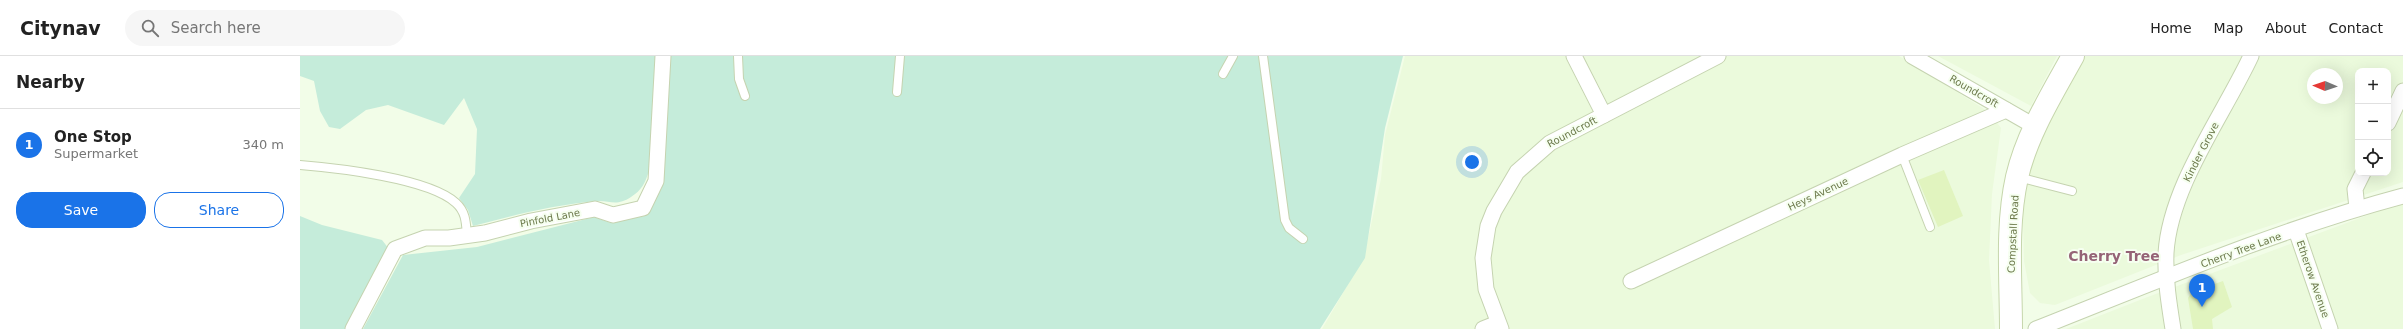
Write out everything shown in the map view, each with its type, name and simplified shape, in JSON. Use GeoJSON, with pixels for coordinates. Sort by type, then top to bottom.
{"type":"FeatureCollection","features":[{"type":"Feature","properties":{"kind":"main road","name":"Compstall Road"},"geometry":{"type":"LineString","coordinates":[[2011,329],[2012,224],[2017,177],[2036,127],[2073,56]]}},
{"type":"Feature","properties":{"kind":"street","name":"Pinfold Lane"},"geometry":{"type":"LineString","coordinates":[[353,329],[395,249],[425,238],[467,236],[595,209],[613,215],[643,208],[656,181],[663,56]]}},
{"type":"Feature","properties":{"kind":"street"},"geometry":{"type":"LineString","coordinates":[[1574,56],[1604,115]]}},
{"type":"Feature","properties":{"kind":"street","name":"Roundcroft"},"geometry":{"type":"LineString","coordinates":[[1499,326],[1486,289],[1484,258],[1488,226],[1500,197],[1517,172],[1550,143],[1718,56]]}},
{"type":"Feature","properties":{"kind":"street","name":"Roundcroft"},"geometry":{"type":"LineString","coordinates":[[1912,56],[2036,127]]}},
{"type":"Feature","properties":{"kind":"street","name":"Kinder Grove"},"geometry":{"type":"LineString","coordinates":[[2172,329],[2166,278],[2166,252],[2180,198],[2193,164],[2251,56]]}},
{"type":"Feature","properties":{"kind":"street"},"geometry":{"type":"LineString","coordinates":[[2391,117],[2403,91]]}},
{"type":"Feature","properties":{"kind":"street","name":"Heys Avenue"},"geometry":{"type":"LineString","coordinates":[[1631,281],[1902,155],[2006,110]]}},
{"type":"Feature","properties":{"kind":"street"},"geometry":{"type":"LineString","coordinates":[[2357,208],[2355,189],[2362,176]]}},
{"type":"Feature","properties":{"kind":"street","name":"Cherry Tree Lane"},"geometry":{"type":"LineString","coordinates":[[2036,329],[2166,278],[2296,230],[2357,208],[2403,196]]}},
{"type":"Feature","properties":{"kind":"street","name":"Etherow Avenue"},"geometry":{"type":"LineString","coordinates":[[2296,230],[2330,329]]}},
{"type":"Feature","properties":{"kind":"street"},"geometry":{"type":"LineString","coordinates":[[1483,329],[1499,326]]}},
{"type":"Feature","properties":{"kind":"lane"},"geometry":{"type":"LineString","coordinates":[[738,56],[739,79],[745,96]]}},
{"type":"Feature","properties":{"kind":"lane"},"geometry":{"type":"LineString","coordinates":[[897,92],[900,56]]}},
{"type":"Feature","properties":{"kind":"lane"},"geometry":{"type":"LineString","coordinates":[[1223,74],[1233,56]]}},
{"type":"Feature","properties":{"kind":"lane"},"geometry":{"type":"LineString","coordinates":[[1263,56],[1286,220],[1289,228],[1303,240]]}},
{"type":"Feature","properties":{"kind":"lane"},"geometry":{"type":"LineString","coordinates":[[1902,155],[1930,227]]}},
{"type":"Feature","properties":{"kind":"lane"},"geometry":{"type":"LineString","coordinates":[[300,165],[336,168],[430,188],[446,196],[463,211],[466,220],[467,236]]}},
{"type":"Feature","properties":{"kind":"lane"},"geometry":{"type":"LineString","coordinates":[[2017,177],[2072,191]]}},
{"type":"Feature","properties":{"kind":"shaded area"},"geometry":{"type":"Polygon","coordinates":[[[300,56],[656,56],[649,171],[640,189],[631,197],[621,202],[596,201],[565,205],[519,214],[473,226],[468,210],[459,198],[475,174],[477,129],[464,98],[444,125],[388,105],[366,110],[340,129],[329,127],[320,111],[314,81],[300,76],[300,56]]]}},
{"type":"Feature","properties":{"kind":"shaded area"},"geometry":{"type":"Polygon","coordinates":[[[669,56],[1403,56],[1385,128],[1365,258],[1320,329],[363,329],[403,255],[477,247],[594,217],[611,223],[644,216],[662,188],[669,56]]]}},
{"type":"Feature","properties":{"kind":"shaded area"},"geometry":{"type":"Polygon","coordinates":[[[1405,56],[1899,56],[1989,112],[2001,128],[1992,194],[1989,260],[1995,329],[1322,329],[1364,257],[1381,179],[1385,135],[1405,56]]]}},
{"type":"Feature","properties":{"kind":"shaded area"},"geometry":{"type":"Polygon","coordinates":[[[1938,56],[2057,56],[2031,106],[1938,56]]]}},
{"type":"Feature","properties":{"kind":"shaded area"},"geometry":{"type":"Polygon","coordinates":[[[2083,56],[2403,56],[2403,182],[2181,255],[2055,305],[2040,303],[2030,293],[2024,261],[2023,219],[2029,166],[2052,115],[2083,56]]]}},
{"type":"Feature","properties":{"kind":"shaded area"},"geometry":{"type":"Polygon","coordinates":[[[2403,202],[2403,329],[2066,329],[2145,298],[2403,202]]]}},
{"type":"Feature","properties":{"kind":"shaded area"},"geometry":{"type":"Polygon","coordinates":[[[300,216],[322,225],[382,240],[389,249],[348,329],[300,329],[300,216]]]}},
{"type":"Feature","properties":{"kind":"building"},"geometry":{"type":"Polygon","coordinates":[[[1944,170],[1963,216],[1938,227],[1918,180],[1944,170]]]}},
{"type":"Feature","properties":{"kind":"building"},"geometry":{"type":"Polygon","coordinates":[[[2223,281],[2232,307],[2212,319],[2213,329],[2193,329],[2188,298],[2192,292],[2223,281]]]}},
{"type":"Feature","properties":{"kind":"place","name":"One Stop"},"geometry":{"type":"Point","coordinates":[2202,307]}},
{"type":"Feature","properties":{"kind":"district","name":"Cherry Tree"},"geometry":{"type":"Point","coordinates":[2114,256]}}]}
